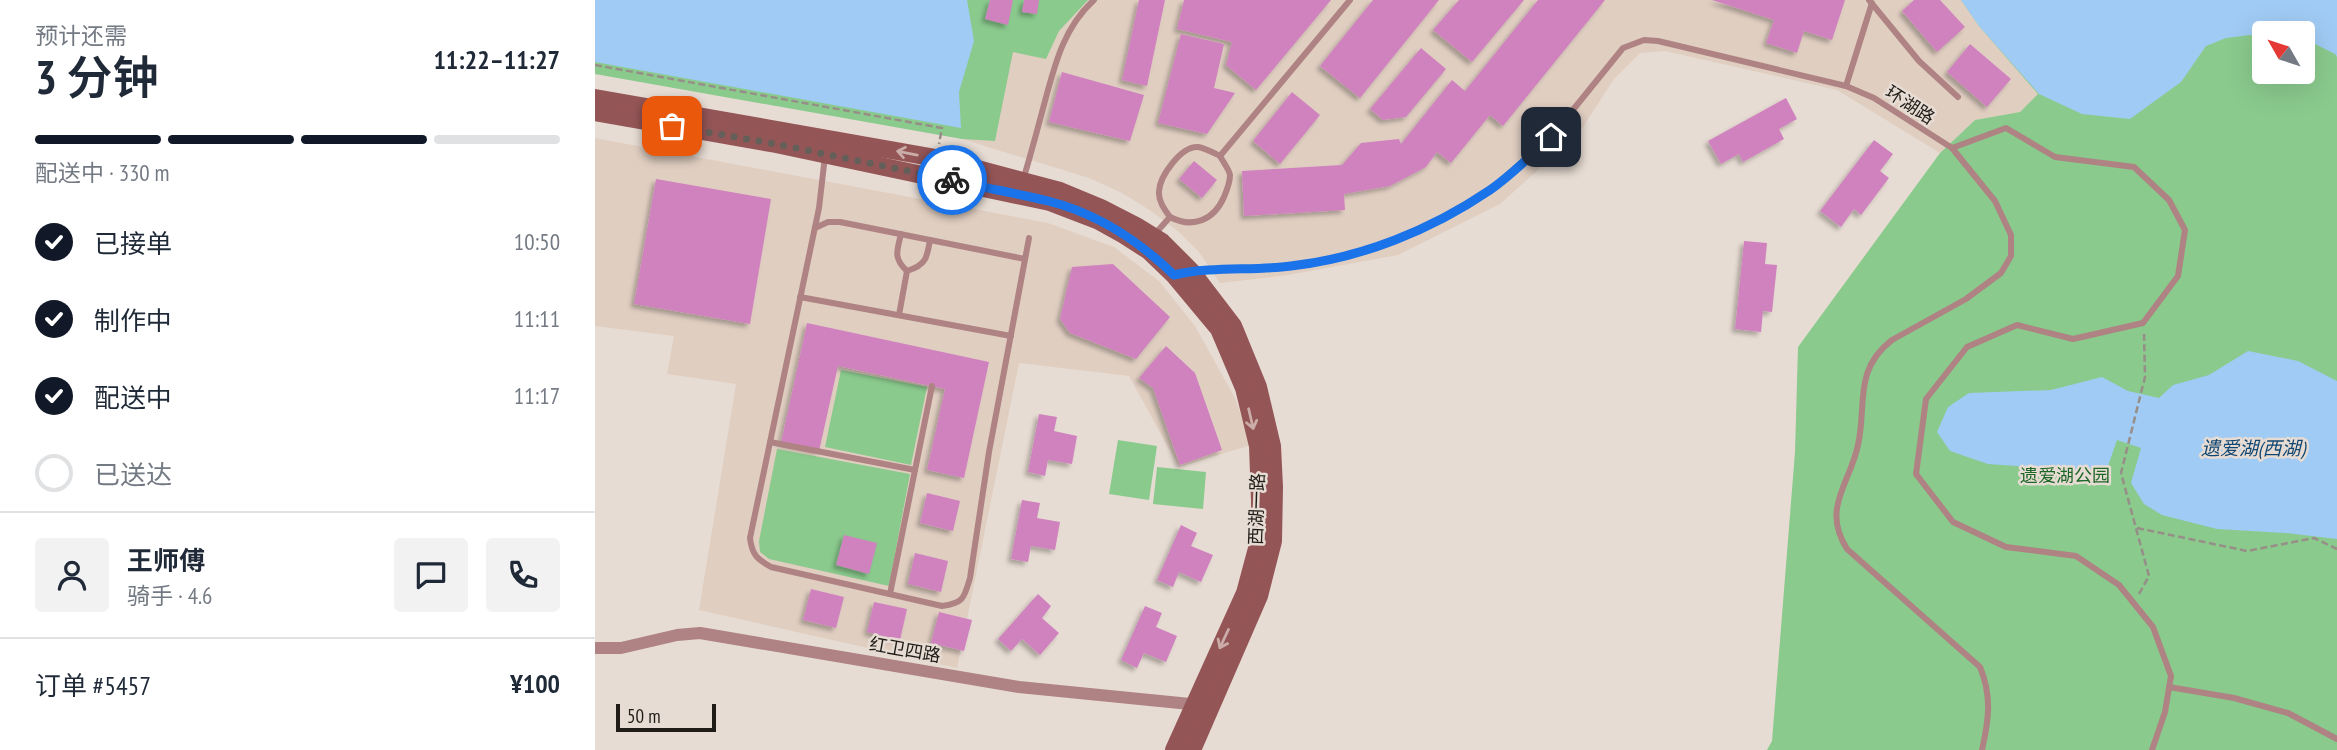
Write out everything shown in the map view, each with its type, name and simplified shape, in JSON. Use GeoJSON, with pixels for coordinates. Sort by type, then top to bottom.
{"type":"FeatureCollection","features":[{"type":"Feature","properties":{"kind":"main road"},"geometry":{"type":"LineString","coordinates":[[595,98],[936,158],[1021,188]]}},
{"type":"Feature","properties":{"kind":"main road"},"geometry":{"type":"LineString","coordinates":[[595,112],[1021,188]]}},
{"type":"Feature","properties":{"kind":"main road","name":"西湖一路"},"geometry":{"type":"LineString","coordinates":[[1021,188],[1148,242],[1183,273],[1219,329],[1244,388],[1258,446],[1260,537],[1245,593],[1203,705],[1192,750]]}},
{"type":"Feature","properties":{"kind":"main road","name":"西湖一路"},"geometry":{"type":"LineString","coordinates":[[1174,750],[1203,705]]}},
{"type":"Feature","properties":{"kind":"street","name":"红卫四路"},"geometry":{"type":"LineString","coordinates":[[595,648],[621,648],[677,635],[700,633],[1019,687],[1203,705]]}},
{"type":"Feature","properties":{"kind":"lane"},"geometry":{"type":"LineString","coordinates":[[1021,188],[1056,58],[1077,18],[1094,0]]}},
{"type":"Feature","properties":{"kind":"lane"},"geometry":{"type":"LineString","coordinates":[[1220,156],[1350,0]]}},
{"type":"Feature","properties":{"kind":"lane"},"geometry":{"type":"LineString","coordinates":[[1846,86],[1870,2]]}},
{"type":"Feature","properties":{"kind":"lane"},"geometry":{"type":"LineString","coordinates":[[1870,2],[1919,61],[1958,97]]}},
{"type":"Feature","properties":{"kind":"lane","name":"环湖路"},"geometry":{"type":"LineString","coordinates":[[1183,273],[1273,268],[1340,258],[1392,241],[1441,218],[1490,189],[1551,137],[1587,95],[1615,56],[1631,43],[1658,41],[1846,86],[1874,98],[1952,148],[2000,209],[2011,235],[2011,257],[2008,265],[1992,281],[1966,299],[1892,340],[1874,359],[1865,376],[1857,449],[1836,505],[1839,537],[1847,549],[1980,667],[1988,686],[1989,708],[1982,750]]}},
{"type":"Feature","properties":{"kind":"lane"},"geometry":{"type":"LineString","coordinates":[[1952,148],[2006,128],[2055,157],[2134,167],[2169,200],[2185,230],[2178,276],[2143,323],[2073,338],[2017,325],[1967,347],[1926,399],[1916,474],[1953,522],[2006,547],[2075,556],[2119,585],[2153,627],[2171,676],[2165,712],[2152,750]]}},
{"type":"Feature","properties":{"kind":"lane"},"geometry":{"type":"LineString","coordinates":[[1199,147],[1220,156],[1230,173],[1229,184],[1218,210],[1197,222],[1182,223],[1170,217],[1161,205],[1159,191],[1168,166],[1188,149],[1199,147]]}},
{"type":"Feature","properties":{"kind":"lane"},"geometry":{"type":"LineString","coordinates":[[825,154],[815,228],[750,538],[751,550],[756,559],[771,567],[942,606],[955,604],[965,597],[1029,238]]}},
{"type":"Feature","properties":{"kind":"lane"},"geometry":{"type":"LineString","coordinates":[[1148,242],[1170,217]]}},
{"type":"Feature","properties":{"kind":"lane"},"geometry":{"type":"LineString","coordinates":[[815,228],[828,222],[840,222],[1025,259]]}},
{"type":"Feature","properties":{"kind":"lane"},"geometry":{"type":"LineString","coordinates":[[901,234],[897,252],[899,263],[907,271]]}},
{"type":"Feature","properties":{"kind":"lane"},"geometry":{"type":"LineString","coordinates":[[907,271],[919,267],[927,257],[930,240]]}},
{"type":"Feature","properties":{"kind":"lane"},"geometry":{"type":"LineString","coordinates":[[899,315],[907,271]]}},
{"type":"Feature","properties":{"kind":"lane"},"geometry":{"type":"LineString","coordinates":[[800,297],[1011,336]]}},
{"type":"Feature","properties":{"kind":"lane"},"geometry":{"type":"LineString","coordinates":[[890,594],[932,386]]}},
{"type":"Feature","properties":{"kind":"lane"},"geometry":{"type":"LineString","coordinates":[[770,442],[915,470]]}},
{"type":"Feature","properties":{"kind":"lane"},"geometry":{"type":"LineString","coordinates":[[2169,687],[2234,698],[2288,713],[2337,739]]}},
{"type":"Feature","properties":{"kind":"path"},"geometry":{"type":"LineString","coordinates":[[595,65],[942,128],[936,158]]}},
{"type":"Feature","properties":{"kind":"path"},"geometry":{"type":"LineString","coordinates":[[2134,603],[2149,576],[2121,473],[2145,377],[2143,323]]}},
{"type":"Feature","properties":{"kind":"path"},"geometry":{"type":"LineString","coordinates":[[2136,528],[2247,551],[2314,538],[2337,549]]}},
{"type":"Feature","properties":{"kind":"shaded area"},"geometry":{"type":"Polygon","coordinates":[[[967,0],[1961,0],[1979,26],[2039,94],[2020,112],[1975,120],[1940,153],[1837,90],[1665,51],[1640,53],[1614,79],[1579,133],[1500,204],[1398,255],[1288,275],[1220,283],[1199,252],[1179,232],[1122,193],[1089,178],[962,139],[959,92],[967,0]]]}},
{"type":"Feature","properties":{"kind":"shaded area"},"geometry":{"type":"Polygon","coordinates":[[[595,138],[1048,223],[1114,247],[1159,281],[1195,326],[1235,398],[1251,445],[1179,467],[1129,376],[1019,363],[957,668],[699,610],[736,384],[667,374],[674,336],[595,326],[595,138]]]}},
{"type":"Feature","properties":{"kind":"green space"},"geometry":{"type":"Polygon","coordinates":[[[595,0],[1088,0],[1059,31],[1046,59],[1013,52],[995,141],[962,139],[595,74],[595,0]]]}},
{"type":"Feature","properties":{"kind":"green space","name":"遗爱湖公园"},"geometry":{"type":"Polygon","coordinates":[[[1961,0],[2337,0],[2337,750],[1767,750],[1772,741],[1795,452],[1798,347],[1940,153],[1975,120],[2020,112],[2038,94],[1979,26],[1961,0]]]}},
{"type":"Feature","properties":{"kind":"green space"},"geometry":{"type":"Polygon","coordinates":[[[841,370],[927,387],[911,465],[825,447],[841,370]]]}},
{"type":"Feature","properties":{"kind":"green space"},"geometry":{"type":"Polygon","coordinates":[[[1118,440],[1157,446],[1149,500],[1109,494],[1118,440]]]}},
{"type":"Feature","properties":{"kind":"green space"},"geometry":{"type":"Polygon","coordinates":[[[777,449],[910,474],[889,586],[769,559],[760,552],[759,541],[777,449]]]}},
{"type":"Feature","properties":{"kind":"green space"},"geometry":{"type":"Polygon","coordinates":[[[1157,467],[1206,472],[1203,509],[1153,504],[1157,467]]]}},
{"type":"Feature","properties":{"kind":"water"},"geometry":{"type":"Polygon","coordinates":[[[595,0],[967,0],[974,41],[959,92],[961,128],[595,62],[595,0]]]}},
{"type":"Feature","properties":{"kind":"water"},"geometry":{"type":"Polygon","coordinates":[[[1961,0],[2337,0],[2337,57],[2315,44],[2315,21],[2252,21],[2252,35],[2226,38],[2206,46],[2181,82],[2130,119],[2082,114],[2039,94],[1979,26],[1961,0]]]}},
{"type":"Feature","properties":{"kind":"water","name":"遗爱湖(西湖)"},"geometry":{"type":"Polygon","coordinates":[[[2248,351],[2298,361],[2337,381],[2337,539],[2217,529],[2162,515],[2144,504],[2131,483],[2141,448],[2117,440],[2107,469],[2076,470],[1988,464],[1950,451],[1937,432],[1948,407],[1969,393],[2051,390],[2102,377],[2128,391],[2159,398],[2173,385],[2209,375],[2248,351]]]}},
{"type":"Feature","properties":{"kind":"building"},"geometry":{"type":"Polygon","coordinates":[[[990,0],[1013,0],[1008,25],[985,19],[990,0]]]}},
{"type":"Feature","properties":{"kind":"building"},"geometry":{"type":"Polygon","coordinates":[[[1024,0],[1039,0],[1037,14],[1022,12],[1024,0]]]}},
{"type":"Feature","properties":{"kind":"building"},"geometry":{"type":"Polygon","coordinates":[[[1139,0],[1165,0],[1147,86],[1122,80],[1139,0]]]}},
{"type":"Feature","properties":{"kind":"building"},"geometry":{"type":"Polygon","coordinates":[[[1184,0],[1331,0],[1256,90],[1226,65],[1232,42],[1177,29],[1184,0]]]}},
{"type":"Feature","properties":{"kind":"building"},"geometry":{"type":"Polygon","coordinates":[[[1373,0],[1439,0],[1360,98],[1320,66],[1373,0]]]}},
{"type":"Feature","properties":{"kind":"building"},"geometry":{"type":"Polygon","coordinates":[[[1459,0],[1524,0],[1472,62],[1433,30],[1459,0]]]}},
{"type":"Feature","properties":{"kind":"building"},"geometry":{"type":"Polygon","coordinates":[[[1538,0],[1605,0],[1503,126],[1490,115],[1451,163],[1437,152],[1426,167],[1390,186],[1344,194],[1345,210],[1244,216],[1242,171],[1342,165],[1361,143],[1399,139],[1401,144],[1452,80],[1465,91],[1538,0]]]}},
{"type":"Feature","properties":{"kind":"building"},"geometry":{"type":"Polygon","coordinates":[[[1712,0],[1845,0],[1832,40],[1804,31],[1797,53],[1766,43],[1774,20],[1712,0]]]}},
{"type":"Feature","properties":{"kind":"building"},"geometry":{"type":"Polygon","coordinates":[[[1914,0],[1940,0],[1965,27],[1937,52],[1902,11],[1914,0]]]}},
{"type":"Feature","properties":{"kind":"building"},"geometry":{"type":"Polygon","coordinates":[[[1181,34],[1224,44],[1214,88],[1235,93],[1207,134],[1158,123],[1181,34]]]}},
{"type":"Feature","properties":{"kind":"building"},"geometry":{"type":"Polygon","coordinates":[[[1970,44],[2011,79],[1987,107],[1947,72],[1970,44]]]}},
{"type":"Feature","properties":{"kind":"building"},"geometry":{"type":"Polygon","coordinates":[[[1421,48],[1446,69],[1406,117],[1383,120],[1370,109],[1421,48]]]}},
{"type":"Feature","properties":{"kind":"building"},"geometry":{"type":"Polygon","coordinates":[[[1062,72],[1144,95],[1130,141],[1049,122],[1062,72]]]}},
{"type":"Feature","properties":{"kind":"building"},"geometry":{"type":"Polygon","coordinates":[[[1292,92],[1320,115],[1280,164],[1253,141],[1292,92]]]}},
{"type":"Feature","properties":{"kind":"building"},"geometry":{"type":"Polygon","coordinates":[[[1786,98],[1797,119],[1779,129],[1784,139],[1743,162],[1739,154],[1721,164],[1708,141],[1786,98]]]}},
{"type":"Feature","properties":{"kind":"building"},"geometry":{"type":"Polygon","coordinates":[[[1874,140],[1893,154],[1880,171],[1889,178],[1861,215],[1854,209],[1841,227],[1820,211],[1874,140]]]}},
{"type":"Feature","properties":{"kind":"building"},"geometry":{"type":"Polygon","coordinates":[[[1194,161],[1217,180],[1202,198],[1179,179],[1194,161]]]}},
{"type":"Feature","properties":{"kind":"building"},"geometry":{"type":"Polygon","coordinates":[[[656,179],[771,199],[750,324],[634,304],[656,179]]]}},
{"type":"Feature","properties":{"kind":"building"},"geometry":{"type":"Polygon","coordinates":[[[1744,241],[1767,243],[1765,264],[1777,265],[1772,312],[1763,311],[1761,332],[1735,329],[1744,241]]]}},
{"type":"Feature","properties":{"kind":"building"},"geometry":{"type":"Polygon","coordinates":[[[1113,264],[1170,317],[1136,359],[1070,333],[1060,319],[1072,267],[1113,264]]]}},
{"type":"Feature","properties":{"kind":"building"},"geometry":{"type":"Polygon","coordinates":[[[807,323],[989,362],[964,478],[927,470],[945,389],[838,366],[819,451],[781,443],[807,323]]]}},
{"type":"Feature","properties":{"kind":"building"},"geometry":{"type":"Polygon","coordinates":[[[1166,346],[1195,373],[1222,450],[1180,465],[1153,388],[1139,378],[1166,346]]]}},
{"type":"Feature","properties":{"kind":"building"},"geometry":{"type":"Polygon","coordinates":[[[1039,414],[1057,417],[1054,431],[1077,436],[1072,464],[1048,460],[1045,476],[1028,472],[1039,414]]]}},
{"type":"Feature","properties":{"kind":"building"},"geometry":{"type":"Polygon","coordinates":[[[927,493],[960,501],[953,531],[920,523],[927,493]]]}},
{"type":"Feature","properties":{"kind":"building"},"geometry":{"type":"Polygon","coordinates":[[[1022,500],[1040,503],[1037,518],[1060,522],[1055,550],[1031,546],[1028,562],[1011,559],[1022,500]]]}},
{"type":"Feature","properties":{"kind":"building"},"geometry":{"type":"Polygon","coordinates":[[[1181,525],[1197,533],[1191,546],[1213,555],[1201,582],[1179,572],[1173,587],[1157,580],[1181,525]]]}},
{"type":"Feature","properties":{"kind":"building"},"geometry":{"type":"Polygon","coordinates":[[[844,535],[877,543],[869,574],[836,565],[844,535]]]}},
{"type":"Feature","properties":{"kind":"building"},"geometry":{"type":"Polygon","coordinates":[[[915,553],[948,561],[941,592],[908,584],[915,553]]]}},
{"type":"Feature","properties":{"kind":"building"},"geometry":{"type":"Polygon","coordinates":[[[811,589],[844,597],[836,628],[803,620],[811,589]]]}},
{"type":"Feature","properties":{"kind":"building"},"geometry":{"type":"Polygon","coordinates":[[[1038,594],[1051,606],[1042,618],[1059,633],[1040,655],[1022,639],[1011,651],[998,639],[1038,594]]]}},
{"type":"Feature","properties":{"kind":"building"},"geometry":{"type":"Polygon","coordinates":[[[874,602],[907,609],[900,640],[867,632],[874,602]]]}},
{"type":"Feature","properties":{"kind":"building"},"geometry":{"type":"Polygon","coordinates":[[[1145,606],[1162,613],[1156,627],[1177,636],[1166,662],[1144,653],[1137,668],[1121,660],[1145,606]]]}},
{"type":"Feature","properties":{"kind":"building"},"geometry":{"type":"Polygon","coordinates":[[[939,612],[972,620],[964,651],[931,643],[939,612]]]}},
{"type":"Feature","properties":{"kind":"way so far"},"geometry":{"type":"LineString","coordinates":[[672,126],[952,180]]}},
{"type":"Feature","properties":{"kind":"route"},"geometry":{"type":"LineString","coordinates":[[952,180],[1050,202],[1097,220],[1149,251],[1174,275],[1191,271],[1273,268],[1353,255],[1392,241],[1441,218],[1490,189],[1551,137]]}}]}
